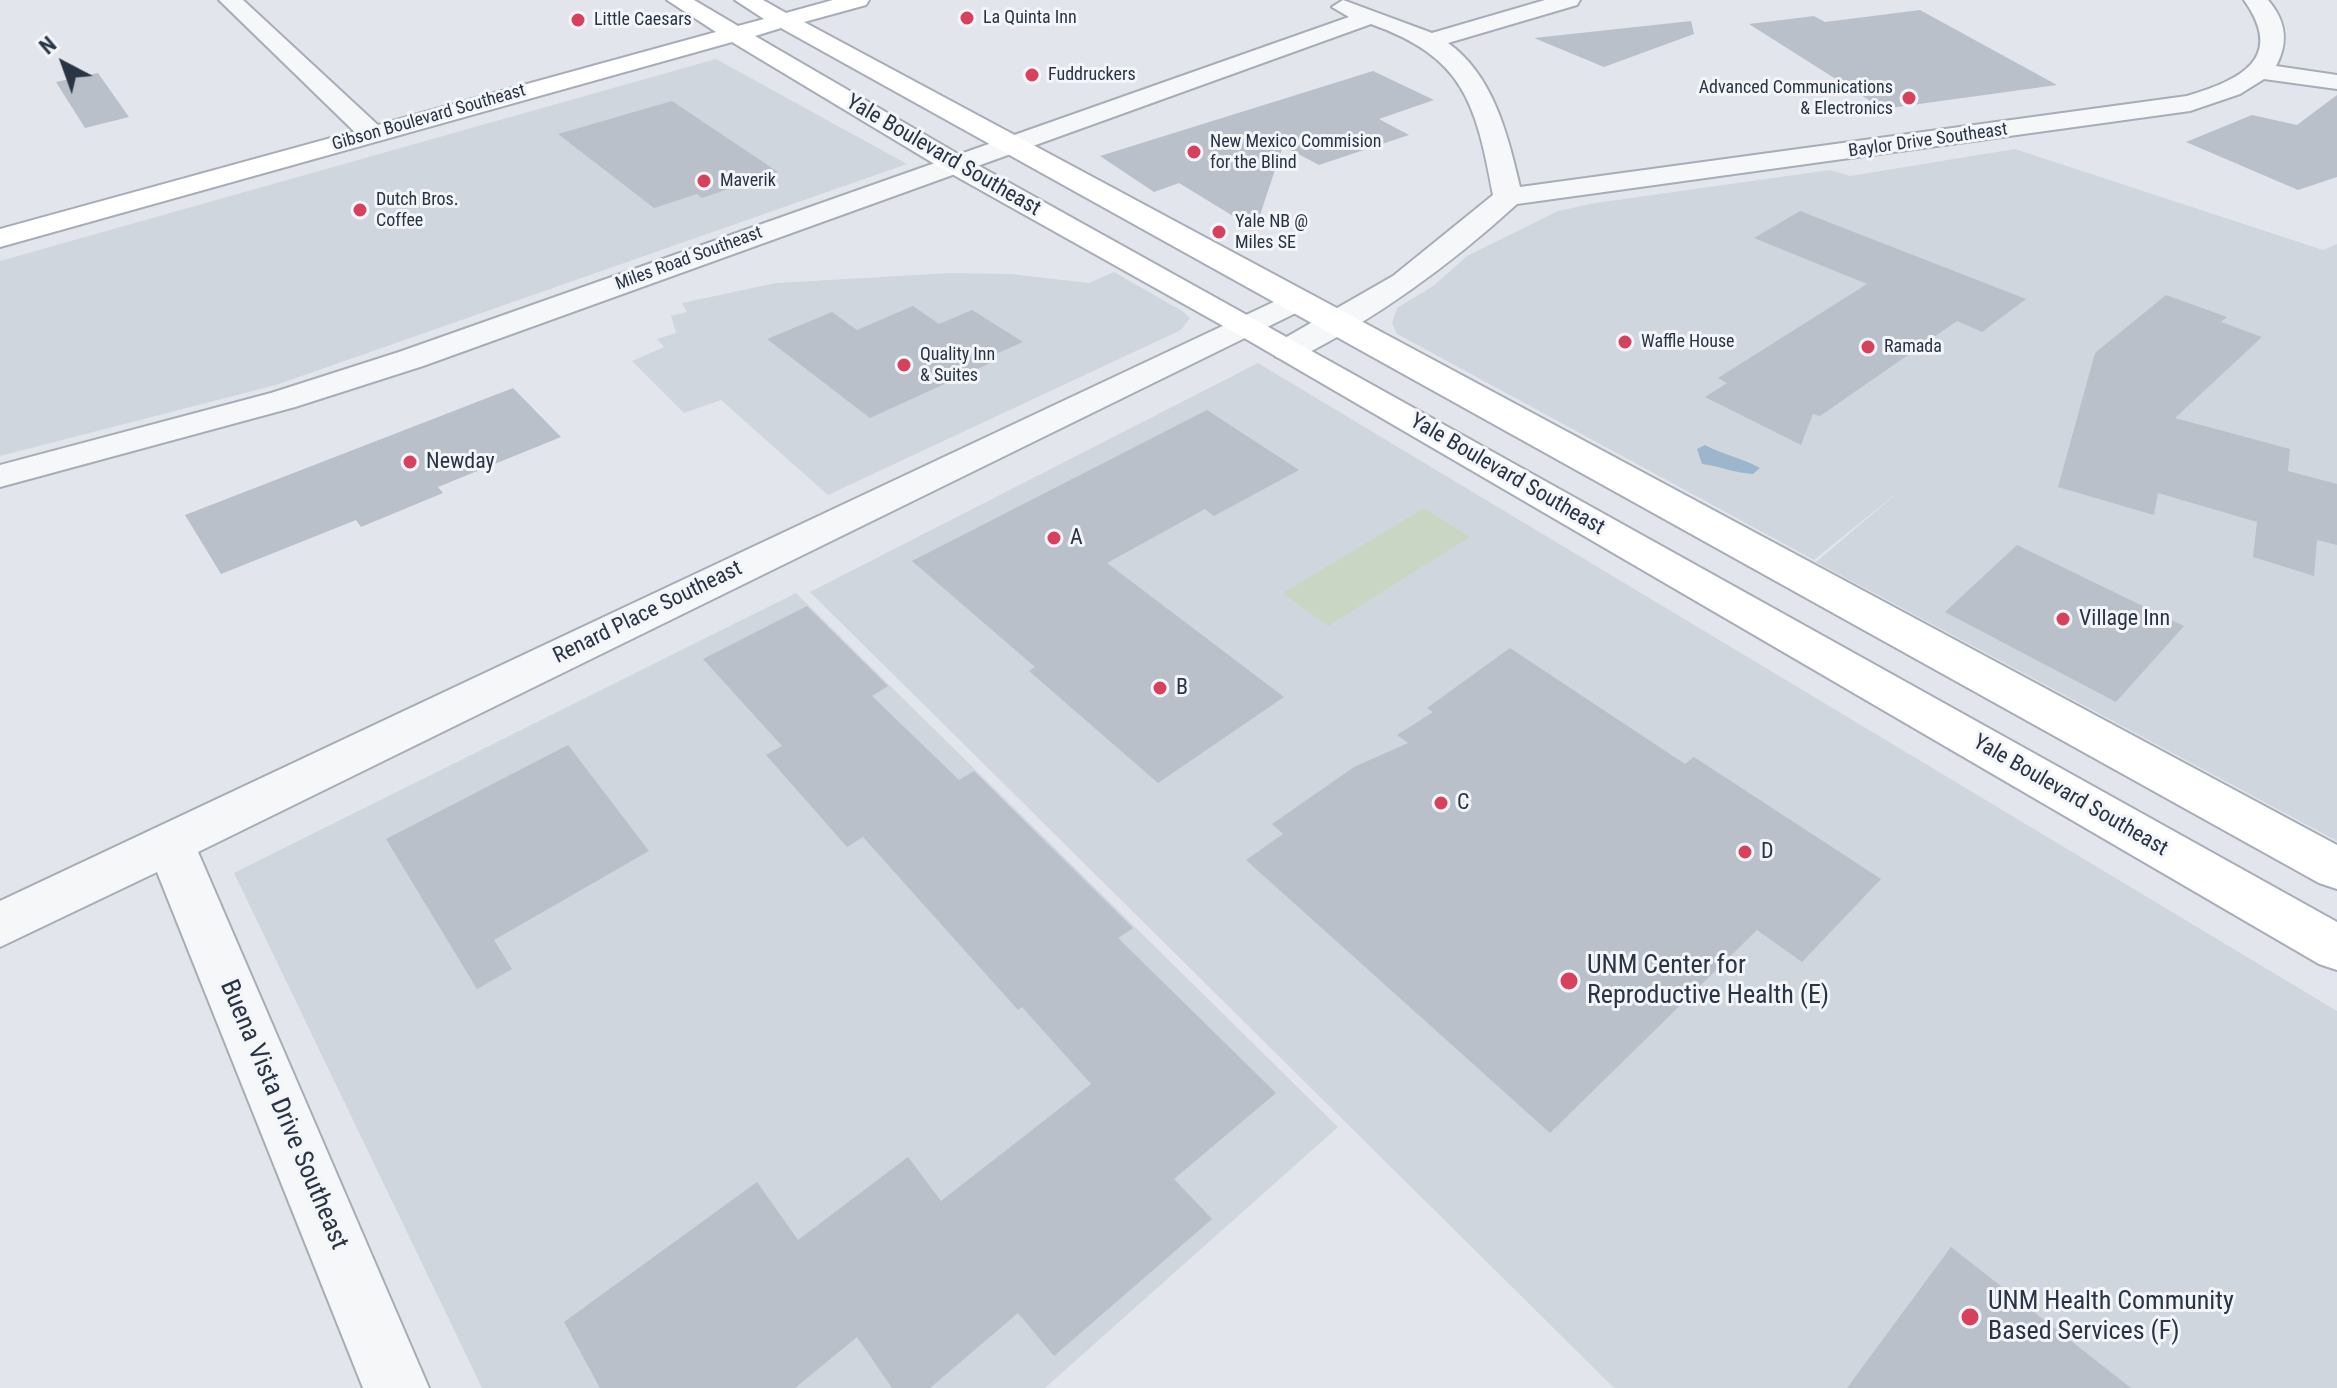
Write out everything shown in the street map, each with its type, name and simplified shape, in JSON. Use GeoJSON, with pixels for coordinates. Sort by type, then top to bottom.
{"type":"FeatureCollection","features":[{"type":"Feature","properties":{"kind":"main road","name":"Yale Boulevard Southeast"},"geometry":{"type":"LineString","coordinates":[[678,0],[953,163],[1245,325],[2337,948]]}},
{"type":"Feature","properties":{"kind":"main road","name":"Gibson Boulevard Southeast"},"geometry":{"type":"LineString","coordinates":[[0,238],[371,133],[719,26],[764,6],[858,0]]}},
{"type":"Feature","properties":{"kind":"main road","name":"Gibson Boulevard Southeast"},"geometry":{"type":"LineString","coordinates":[[562,56],[719,26],[764,6]]}},
{"type":"Feature","properties":{"kind":"main road","name":"Yale Boulevard Southeast"},"geometry":{"type":"LineString","coordinates":[[764,6],[1340,325],[2337,869]]}},
{"type":"Feature","properties":{"kind":"main road","name":"Gibson Boulevard Southeast"},"geometry":{"type":"LineString","coordinates":[[318,120],[379,104]]}},
{"type":"Feature","properties":{"kind":"street"},"geometry":{"type":"LineString","coordinates":[[230,0],[371,133]]}},
{"type":"Feature","properties":{"kind":"street"},"geometry":{"type":"LineString","coordinates":[[1288,350],[1340,325],[1427,269],[1508,197],[1488,117],[1465,76],[1447,53],[1429,41],[1326,0]]}},
{"type":"Feature","properties":{"kind":"street"},"geometry":{"type":"LineString","coordinates":[[1429,41],[1569,0]]}},
{"type":"Feature","properties":{"kind":"street"},"geometry":{"type":"LineString","coordinates":[[2255,0],[2273,23],[2273,50],[2261,71],[2337,82]]}},
{"type":"Feature","properties":{"kind":"street","name":"Miles Road Southeast"},"geometry":{"type":"LineString","coordinates":[[0,476],[343,382],[1369,17]]}},
{"type":"Feature","properties":{"kind":"street","name":"Baylor Drive Southeast"},"geometry":{"type":"LineString","coordinates":[[1508,197],[2125,115],[2214,96],[2261,71]]}},
{"type":"Feature","properties":{"kind":"street","name":"Renard Place Southeast"},"geometry":{"type":"LineString","coordinates":[[0,925],[1297,300]]}},
{"type":"Feature","properties":{"kind":"street","name":"Buena Vista Drive Southeast"},"geometry":{"type":"LineString","coordinates":[[170,843],[396,1388]]}},
{"type":"Feature","properties":{"kind":"shaded area"},"geometry":{"type":"Polygon","coordinates":[[[716,59],[907,164],[276,385],[0,456],[0,261],[716,59]]]}},
{"type":"Feature","properties":{"kind":"shaded area"},"geometry":{"type":"Polygon","coordinates":[[[2015,149],[2323,250],[2337,244],[2337,841],[1816,562],[1903,488],[1814,560],[1397,334],[1392,323],[1397,308],[1433,286],[1467,256],[1558,211],[1830,170],[1850,176],[2015,149]]]}},
{"type":"Feature","properties":{"kind":"shaded area"},"geometry":{"type":"Polygon","coordinates":[[[1114,272],[1190,318],[1181,330],[828,495],[721,400],[684,413],[632,361],[664,347],[657,339],[676,333],[671,316],[687,312],[682,303],[776,283],[951,273],[1011,274],[1089,283],[1114,272]]]}},
{"type":"Feature","properties":{"kind":"shaded area"},"geometry":{"type":"Polygon","coordinates":[[[1258,363],[2337,1011],[2337,1388],[1614,1388],[810,592],[1258,363]]]}},
{"type":"Feature","properties":{"kind":"shaded area"},"geometry":{"type":"Polygon","coordinates":[[[796,593],[1338,1127],[1045,1388],[482,1388],[234,873],[796,593]]]}},
{"type":"Feature","properties":{"kind":"green space"},"geometry":{"type":"Polygon","coordinates":[[[1424,508],[1470,537],[1328,626],[1283,593],[1424,508]]]}},
{"type":"Feature","properties":{"kind":"water"},"geometry":{"type":"Polygon","coordinates":[[[1705,445],[1760,468],[1753,474],[1702,464],[1697,449],[1705,445]]]}},
{"type":"Feature","properties":{"kind":"building"},"geometry":{"type":"Polygon","coordinates":[[[1920,10],[2057,85],[1883,109],[1749,24],[1814,16],[1825,22],[1920,10]]]}},
{"type":"Feature","properties":{"kind":"building"},"geometry":{"type":"Polygon","coordinates":[[[1691,21],[1694,34],[1604,67],[1534,38],[1691,21]]]}},
{"type":"Feature","properties":{"kind":"building","name":"New Mexico Commision for the Blind"},"geometry":{"type":"Polygon","coordinates":[[[1373,71],[1434,100],[1379,119],[1409,135],[1319,165],[1283,146],[1259,218],[1233,216],[1179,183],[1154,192],[1100,156],[1373,71]]]}},
{"type":"Feature","properties":{"kind":"building"},"geometry":{"type":"Polygon","coordinates":[[[98,73],[129,117],[85,128],[56,82],[98,73]]]}},
{"type":"Feature","properties":{"kind":"building"},"geometry":{"type":"Polygon","coordinates":[[[2337,95],[2337,177],[2298,190],[2186,142],[2252,115],[2297,125],[2337,95]]]}},
{"type":"Feature","properties":{"kind":"building"},"geometry":{"type":"Polygon","coordinates":[[[672,101],[778,172],[702,198],[697,194],[654,208],[558,134],[672,101]]]}},
{"type":"Feature","properties":{"kind":"building"},"geometry":{"type":"Polygon","coordinates":[[[1800,211],[2026,299],[1982,332],[1957,321],[1820,416],[1813,414],[1801,445],[1705,397],[1727,383],[1718,378],[1867,284],[1754,238],[1800,211]]]}},
{"type":"Feature","properties":{"kind":"building"},"geometry":{"type":"Polygon","coordinates":[[[2166,295],[2227,317],[2221,322],[2262,337],[2175,418],[2290,449],[2288,471],[2337,484],[2337,545],[2317,540],[2314,576],[2253,557],[2257,522],[2158,493],[2154,515],[2058,487],[2095,353],[2166,295]]]}},
{"type":"Feature","properties":{"kind":"building","name":"Quality Inn & Suites"},"geometry":{"type":"Polygon","coordinates":[[[913,306],[939,324],[972,310],[1023,342],[991,356],[997,360],[870,418],[767,339],[832,312],[857,330],[913,306]]]}},
{"type":"Feature","properties":{"kind":"building","name":"Newday"},"geometry":{"type":"Polygon","coordinates":[[[513,388],[561,437],[438,487],[443,493],[361,527],[356,520],[221,574],[185,515],[513,388]]]}},
{"type":"Feature","properties":{"kind":"building"},"geometry":{"type":"Polygon","coordinates":[[[1207,410],[1299,470],[1214,516],[1205,509],[1107,563],[1284,697],[1158,783],[1029,671],[1035,667],[912,561],[1207,410]]]}},
{"type":"Feature","properties":{"kind":"building","name":"Village Inn"},"geometry":{"type":"Polygon","coordinates":[[[2017,545],[2184,626],[2116,702],[1945,612],[2017,545]]]}},
{"type":"Feature","properties":{"kind":"building"},"geometry":{"type":"Polygon","coordinates":[[[807,606],[888,686],[872,696],[959,780],[974,771],[1133,928],[1118,938],[1276,1093],[1174,1179],[1212,1219],[1054,1356],[1018,1313],[930,1388],[892,1388],[857,1337],[795,1388],[600,1388],[564,1322],[757,1182],[798,1240],[908,1157],[941,1201],[1091,1084],[1022,1007],[1018,1010],[863,837],[847,847],[766,755],[782,746],[703,659],[807,606]]]}},
{"type":"Feature","properties":{"kind":"building"},"geometry":{"type":"Polygon","coordinates":[[[1510,648],[1685,764],[1694,757],[1881,879],[1802,962],[1757,930],[1550,1133],[1246,860],[1283,834],[1272,824],[1354,767],[1408,743],[1397,735],[1433,712],[1427,708],[1510,648]]]}},
{"type":"Feature","properties":{"kind":"building"},"geometry":{"type":"Polygon","coordinates":[[[568,745],[649,851],[494,940],[512,969],[477,989],[386,839],[568,745]]]}},
{"type":"Feature","properties":{"kind":"building","name":"UNM Health Community Based Services (F)"},"geometry":{"type":"Polygon","coordinates":[[[1951,1247],[2131,1388],[1847,1388],[1951,1247]]]}},
{"type":"Feature","properties":{"kind":"place","name":"La Quinta Inn"},"geometry":{"type":"Point","coordinates":[967,18]}},
{"type":"Feature","properties":{"kind":"place","name":"Little Caesars"},"geometry":{"type":"Point","coordinates":[578,20]}},
{"type":"Feature","properties":{"kind":"place","name":"Fuddruckers"},"geometry":{"type":"Point","coordinates":[1032,75]}},
{"type":"Feature","properties":{"kind":"place","name":"Advanced Communications & Electronics"},"geometry":{"type":"Point","coordinates":[1909,98]}},
{"type":"Feature","properties":{"kind":"place","name":"New Mexico Commision for the Blind"},"geometry":{"type":"Point","coordinates":[1194,152]}},
{"type":"Feature","properties":{"kind":"place","name":"Maverik"},"geometry":{"type":"Point","coordinates":[704,181]}},
{"type":"Feature","properties":{"kind":"place","name":"Dutch Bros. Coffee"},"geometry":{"type":"Point","coordinates":[360,210]}},
{"type":"Feature","properties":{"kind":"place","name":"Yale NB @ Miles SE"},"geometry":{"type":"Point","coordinates":[1219,232]}},
{"type":"Feature","properties":{"kind":"place","name":"Waffle House"},"geometry":{"type":"Point","coordinates":[1625,342]}},
{"type":"Feature","properties":{"kind":"place","name":"Ramada"},"geometry":{"type":"Point","coordinates":[1868,347]}},
{"type":"Feature","properties":{"kind":"place","name":"Quality Inn & Suites"},"geometry":{"type":"Point","coordinates":[904,365]}},
{"type":"Feature","properties":{"kind":"place","name":"Newday"},"geometry":{"type":"Point","coordinates":[410,462]}},
{"type":"Feature","properties":{"kind":"place","name":"A"},"geometry":{"type":"Point","coordinates":[1054,538]}},
{"type":"Feature","properties":{"kind":"place","name":"Village Inn"},"geometry":{"type":"Point","coordinates":[2063,619]}},
{"type":"Feature","properties":{"kind":"place","name":"B"},"geometry":{"type":"Point","coordinates":[1160,688]}},
{"type":"Feature","properties":{"kind":"place","name":"C"},"geometry":{"type":"Point","coordinates":[1441,803]}},
{"type":"Feature","properties":{"kind":"place","name":"D"},"geometry":{"type":"Point","coordinates":[1745,852]}},
{"type":"Feature","properties":{"kind":"place","name":"UNM Center for Reproductive Health (E)"},"geometry":{"type":"Point","coordinates":[1569,981]}},
{"type":"Feature","properties":{"kind":"place","name":"UNM Health Community Based Services (F)"},"geometry":{"type":"Point","coordinates":[1970,1317]}}]}
